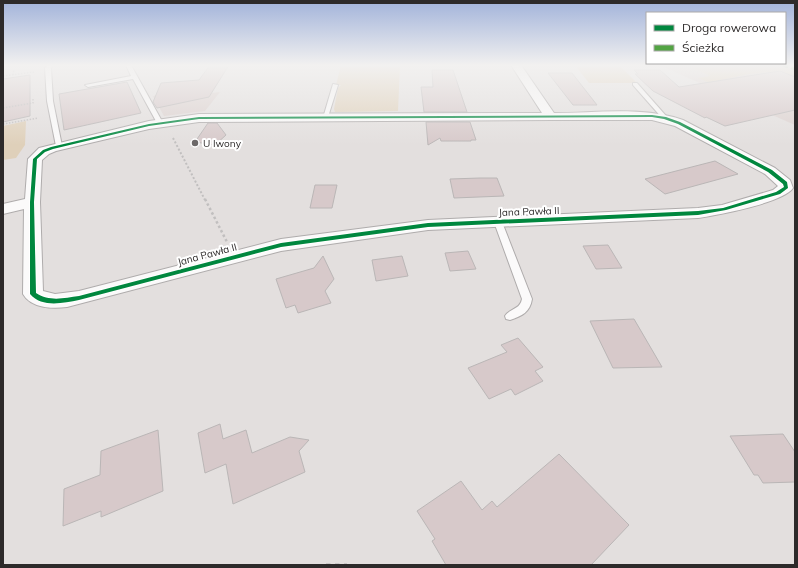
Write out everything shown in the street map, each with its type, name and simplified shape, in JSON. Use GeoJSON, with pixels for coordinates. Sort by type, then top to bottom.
{"type":"FeatureCollection","features":[{"type":"Feature","properties":{"kind":"street"},"geometry":{"type":"LineString","coordinates":[[534,92],[551,117]]}},
{"type":"Feature","properties":{"kind":"street","name":"Jana Pawła II"},"geometry":{"type":"LineString","coordinates":[[551,117],[665,118],[679,123],[770,171],[785,183],[786,188],[778,193],[724,209],[698,213],[428,225],[281,245],[79,298],[56,302],[41,300],[33,294],[32,202],[35,159],[44,151],[59,146],[160,123],[199,118],[551,117]]}},
{"type":"Feature","properties":{"kind":"street"},"geometry":{"type":"LineString","coordinates":[[3,209],[32,202]]}},
{"type":"Feature","properties":{"kind":"lane"},"geometry":{"type":"LineString","coordinates":[[50,92],[50,101],[59,146]]}},
{"type":"Feature","properties":{"kind":"lane"},"geometry":{"type":"LineString","coordinates":[[142,92],[160,123]]}},
{"type":"Feature","properties":{"kind":"lane"},"geometry":{"type":"LineString","coordinates":[[325,117],[333,92]]}},
{"type":"Feature","properties":{"kind":"lane"},"geometry":{"type":"LineString","coordinates":[[642,92],[665,118]]}},
{"type":"Feature","properties":{"kind":"lane"},"geometry":{"type":"LineString","coordinates":[[498,222],[527,299],[526,306],[523,310],[510,316]]}},
{"type":"Feature","properties":{"kind":"path"},"geometry":{"type":"LineString","coordinates":[[3,108],[33,103],[33,96]]}},
{"type":"Feature","properties":{"kind":"path"},"geometry":{"type":"LineString","coordinates":[[3,124],[40,117]]}},
{"type":"Feature","properties":{"kind":"path"},"geometry":{"type":"LineString","coordinates":[[173,137],[228,244]]}},
{"type":"Feature","properties":{"kind":"path"},"geometry":{"type":"LineString","coordinates":[[326,565],[347,565]]}},
{"type":"Feature","properties":{"kind":"shaded area"},"geometry":{"type":"Polygon","coordinates":[[[220,92],[205,111],[164,116],[153,96],[170,93],[203,94],[220,92]]]}},
{"type":"Feature","properties":{"kind":"shaded area"},"geometry":{"type":"Polygon","coordinates":[[[337,92],[399,92],[398,111],[335,112],[334,109],[337,92]]]}},
{"type":"Feature","properties":{"kind":"shaded area"},"geometry":{"type":"Polygon","coordinates":[[[719,92],[795,92],[795,125],[719,92]]]}},
{"type":"Feature","properties":{"kind":"shaded area"},"geometry":{"type":"Polygon","coordinates":[[[26,121],[25,145],[16,158],[3,160],[3,126],[26,121]]]}},
{"type":"Feature","properties":{"kind":"building"},"geometry":{"type":"Polygon","coordinates":[[[3,92],[30,92],[30,116],[3,122],[3,92]]]}},
{"type":"Feature","properties":{"kind":"building"},"geometry":{"type":"Polygon","coordinates":[[[73,92],[131,92],[141,113],[64,130],[59,94],[73,92]]]}},
{"type":"Feature","properties":{"kind":"building"},"geometry":{"type":"Polygon","coordinates":[[[157,92],[212,92],[209,97],[157,108],[153,102],[157,92]]]}},
{"type":"Feature","properties":{"kind":"building"},"geometry":{"type":"Polygon","coordinates":[[[422,92],[460,92],[467,112],[424,112],[422,92]]]}},
{"type":"Feature","properties":{"kind":"building"},"geometry":{"type":"Polygon","coordinates":[[[562,92],[586,92],[597,105],[573,105],[562,92]]]}},
{"type":"Feature","properties":{"kind":"building"},"geometry":{"type":"Polygon","coordinates":[[[654,92],[795,92],[795,110],[725,126],[706,117],[705,118],[654,92]]]}},
{"type":"Feature","properties":{"kind":"building"},"geometry":{"type":"Polygon","coordinates":[[[426,122],[470,122],[476,140],[441,141],[440,138],[428,145],[426,122]]]}},
{"type":"Feature","properties":{"kind":"building"},"geometry":{"type":"Polygon","coordinates":[[[208,123],[217,123],[226,135],[215,145],[195,142],[208,123]]]}},
{"type":"Feature","properties":{"kind":"building"},"geometry":{"type":"Polygon","coordinates":[[[715,161],[738,174],[665,194],[645,179],[715,161]]]}},
{"type":"Feature","properties":{"kind":"building"},"geometry":{"type":"Polygon","coordinates":[[[497,178],[504,196],[454,198],[450,179],[497,178]]]}},
{"type":"Feature","properties":{"kind":"building"},"geometry":{"type":"Polygon","coordinates":[[[315,185],[337,185],[332,208],[310,208],[315,185]]]}},
{"type":"Feature","properties":{"kind":"building"},"geometry":{"type":"Polygon","coordinates":[[[608,245],[622,268],[596,269],[583,246],[608,245]]]}},
{"type":"Feature","properties":{"kind":"building"},"geometry":{"type":"Polygon","coordinates":[[[468,251],[476,269],[450,271],[445,253],[468,251]]]}},
{"type":"Feature","properties":{"kind":"building"},"geometry":{"type":"Polygon","coordinates":[[[323,256],[334,279],[325,291],[331,303],[298,313],[295,305],[286,308],[276,279],[314,268],[323,256]]]}},
{"type":"Feature","properties":{"kind":"building"},"geometry":{"type":"Polygon","coordinates":[[[402,256],[408,276],[376,281],[372,260],[402,256]]]}},
{"type":"Feature","properties":{"kind":"building"},"geometry":{"type":"Polygon","coordinates":[[[634,319],[662,367],[613,368],[590,321],[634,319]]]}},
{"type":"Feature","properties":{"kind":"building"},"geometry":{"type":"Polygon","coordinates":[[[518,338],[543,367],[535,371],[543,381],[515,395],[511,389],[489,399],[468,368],[507,352],[501,345],[518,338]]]}},
{"type":"Feature","properties":{"kind":"building"},"geometry":{"type":"Polygon","coordinates":[[[220,424],[223,439],[246,430],[252,453],[290,437],[309,440],[299,451],[305,472],[233,504],[226,464],[205,473],[198,433],[220,424]]]}},
{"type":"Feature","properties":{"kind":"building"},"geometry":{"type":"Polygon","coordinates":[[[158,430],[163,491],[101,517],[101,511],[63,526],[64,489],[100,475],[101,451],[158,430]]]}},
{"type":"Feature","properties":{"kind":"building"},"geometry":{"type":"Polygon","coordinates":[[[783,434],[795,452],[795,482],[763,483],[758,475],[754,475],[730,436],[783,434]]]}},
{"type":"Feature","properties":{"kind":"building"},"geometry":{"type":"Polygon","coordinates":[[[559,454],[629,525],[591,565],[446,565],[432,541],[435,539],[417,511],[461,481],[482,510],[492,501],[497,507],[559,454]]]}},
{"type":"Feature","properties":{"kind":"cycle path"},"geometry":{"type":"LineString","coordinates":[[652,116],[665,118],[679,123],[770,171],[785,183],[786,188],[778,193],[724,209],[698,213],[428,225],[281,245],[79,298],[49,301],[33,294],[32,202],[35,159],[44,151],[52,148],[149,125],[199,118],[652,116]]}},
{"type":"Feature","properties":{"kind":"place","name":"U Iwony"},"geometry":{"type":"Point","coordinates":[195,143]}}]}
